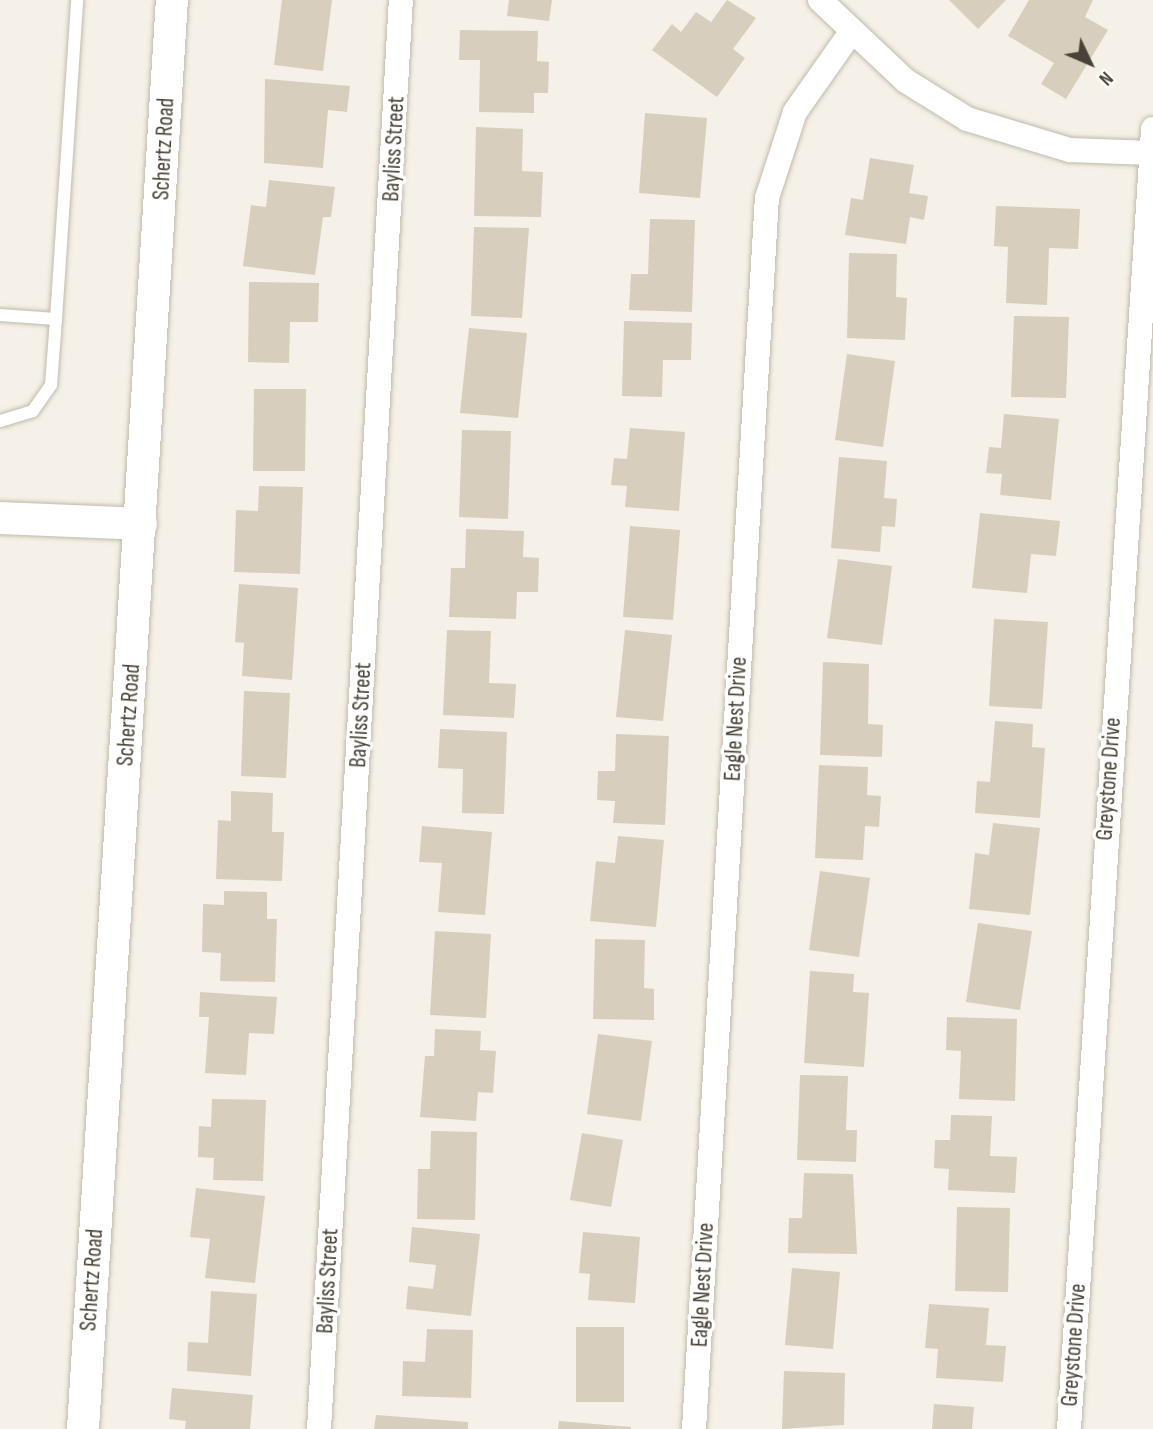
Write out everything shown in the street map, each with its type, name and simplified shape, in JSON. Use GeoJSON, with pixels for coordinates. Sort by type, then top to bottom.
{"type":"FeatureCollection","features":[{"type":"Feature","properties":{"kind":"street","name":"Schertz Road"},"geometry":{"type":"LineString","coordinates":[[83,1429],[172,0]]}},
{"type":"Feature","properties":{"kind":"street","name":"Bayliss Street"},"geometry":{"type":"LineString","coordinates":[[319,1429],[401,0]]}},
{"type":"Feature","properties":{"kind":"street"},"geometry":{"type":"LineString","coordinates":[[820,0],[906,81],[989,128],[1070,150],[1152,141]]}},
{"type":"Feature","properties":{"kind":"street","name":"Eagle Nest Drive"},"geometry":{"type":"LineString","coordinates":[[694,1429],[767,198],[795,112],[852,31]]}},
{"type":"Feature","properties":{"kind":"street","name":"Greystone Drive"},"geometry":{"type":"LineString","coordinates":[[1069,1429],[1152,141]]}},
{"type":"Feature","properties":{"kind":"street"},"geometry":{"type":"LineString","coordinates":[[0,518],[141,524]]}},
{"type":"Feature","properties":{"kind":"lane"},"geometry":{"type":"LineString","coordinates":[[0,421],[33,411],[51,385],[77,0]]}},
{"type":"Feature","properties":{"kind":"lane"},"geometry":{"type":"LineString","coordinates":[[0,315],[56,319]]}},
{"type":"Feature","properties":{"kind":"building"},"geometry":{"type":"Polygon","coordinates":[[[282,0],[332,0],[323,71],[274,65],[282,0]]]}},
{"type":"Feature","properties":{"kind":"building"},"geometry":{"type":"Polygon","coordinates":[[[509,0],[552,0],[549,21],[507,16],[509,0]]]}},
{"type":"Feature","properties":{"kind":"building"},"geometry":{"type":"Polygon","coordinates":[[[727,0],[756,18],[733,49],[745,58],[717,97],[652,50],[672,24],[681,32],[696,12],[711,22],[727,0]]]}},
{"type":"Feature","properties":{"kind":"building"},"geometry":{"type":"Polygon","coordinates":[[[949,0],[1006,0],[978,29],[949,0]]]}},
{"type":"Feature","properties":{"kind":"building"},"geometry":{"type":"Polygon","coordinates":[[[1029,0],[1093,0],[1085,17],[1108,30],[1066,99],[1041,84],[1054,63],[1008,36],[1029,0]]]}},
{"type":"Feature","properties":{"kind":"building"},"geometry":{"type":"Polygon","coordinates":[[[460,30],[538,31],[537,61],[549,62],[548,93],[534,93],[534,113],[479,112],[480,60],[459,60],[460,30]]]}},
{"type":"Feature","properties":{"kind":"building"},"geometry":{"type":"Polygon","coordinates":[[[265,79],[350,86],[347,112],[328,110],[323,168],[264,163],[265,79]]]}},
{"type":"Feature","properties":{"kind":"building"},"geometry":{"type":"Polygon","coordinates":[[[645,113],[707,118],[700,198],[639,193],[645,113]]]}},
{"type":"Feature","properties":{"kind":"building"},"geometry":{"type":"Polygon","coordinates":[[[476,127],[523,129],[522,171],[543,172],[541,217],[474,216],[476,127]]]}},
{"type":"Feature","properties":{"kind":"building"},"geometry":{"type":"Polygon","coordinates":[[[870,158],[914,165],[909,193],[928,196],[924,220],[910,217],[906,244],[845,235],[851,198],[863,200],[870,158]]]}},
{"type":"Feature","properties":{"kind":"building"},"geometry":{"type":"Polygon","coordinates":[[[269,180],[335,187],[331,217],[323,217],[315,275],[243,266],[251,205],[266,207],[269,180]]]}},
{"type":"Feature","properties":{"kind":"building"},"geometry":{"type":"Polygon","coordinates":[[[996,206],[1080,209],[1078,249],[1049,248],[1047,305],[1006,303],[1008,247],[994,246],[996,206]]]}},
{"type":"Feature","properties":{"kind":"building"},"geometry":{"type":"Polygon","coordinates":[[[650,219],[695,220],[692,312],[629,310],[631,274],[648,274],[650,219]]]}},
{"type":"Feature","properties":{"kind":"building"},"geometry":{"type":"Polygon","coordinates":[[[474,227],[529,228],[522,318],[471,316],[474,227]]]}},
{"type":"Feature","properties":{"kind":"building"},"geometry":{"type":"Polygon","coordinates":[[[849,253],[897,254],[896,297],[907,298],[905,340],[847,338],[849,253]]]}},
{"type":"Feature","properties":{"kind":"building"},"geometry":{"type":"Polygon","coordinates":[[[249,282],[319,283],[318,322],[290,322],[289,363],[248,362],[249,282]]]}},
{"type":"Feature","properties":{"kind":"building"},"geometry":{"type":"Polygon","coordinates":[[[1014,316],[1069,317],[1066,398],[1011,397],[1014,316]]]}},
{"type":"Feature","properties":{"kind":"building"},"geometry":{"type":"Polygon","coordinates":[[[624,321],[692,323],[691,360],[663,360],[662,397],[622,396],[624,321]]]}},
{"type":"Feature","properties":{"kind":"building"},"geometry":{"type":"Polygon","coordinates":[[[469,328],[527,333],[518,418],[460,413],[469,328]]]}},
{"type":"Feature","properties":{"kind":"building"},"geometry":{"type":"Polygon","coordinates":[[[847,354],[895,361],[883,447],[835,440],[847,354]]]}},
{"type":"Feature","properties":{"kind":"building"},"geometry":{"type":"Polygon","coordinates":[[[254,389],[306,389],[305,471],[253,471],[254,389]]]}},
{"type":"Feature","properties":{"kind":"building"},"geometry":{"type":"Polygon","coordinates":[[[1004,414],[1059,419],[1051,500],[1000,495],[1002,474],[986,473],[989,447],[1001,448],[1004,414]]]}},
{"type":"Feature","properties":{"kind":"building"},"geometry":{"type":"Polygon","coordinates":[[[630,428],[685,432],[679,511],[625,507],[627,486],[611,485],[614,458],[627,459],[630,428]]]}},
{"type":"Feature","properties":{"kind":"building"},"geometry":{"type":"Polygon","coordinates":[[[462,430],[511,431],[508,519],[459,517],[462,430]]]}},
{"type":"Feature","properties":{"kind":"building"},"geometry":{"type":"Polygon","coordinates":[[[839,457],[887,461],[884,498],[897,499],[895,527],[882,526],[880,552],[831,548],[839,457]]]}},
{"type":"Feature","properties":{"kind":"building"},"geometry":{"type":"Polygon","coordinates":[[[259,486],[303,487],[300,574],[234,572],[236,510],[258,511],[259,486]]]}},
{"type":"Feature","properties":{"kind":"building"},"geometry":{"type":"Polygon","coordinates":[[[980,513],[1060,521],[1056,556],[1031,554],[1027,593],[972,588],[980,513]]]}},
{"type":"Feature","properties":{"kind":"building"},"geometry":{"type":"Polygon","coordinates":[[[630,526],[680,530],[673,620],[623,617],[630,526]]]}},
{"type":"Feature","properties":{"kind":"building"},"geometry":{"type":"Polygon","coordinates":[[[466,529],[524,531],[523,557],[539,558],[538,592],[517,592],[516,619],[449,617],[451,568],[465,568],[466,529]]]}},
{"type":"Feature","properties":{"kind":"building"},"geometry":{"type":"Polygon","coordinates":[[[838,559],[892,566],[882,645],[827,638],[838,559]]]}},
{"type":"Feature","properties":{"kind":"building"},"geometry":{"type":"Polygon","coordinates":[[[239,584],[298,588],[292,680],[242,676],[244,643],[235,642],[239,584]]]}},
{"type":"Feature","properties":{"kind":"building"},"geometry":{"type":"Polygon","coordinates":[[[994,619],[1048,622],[1042,709],[989,706],[994,619]]]}},
{"type":"Feature","properties":{"kind":"building"},"geometry":{"type":"Polygon","coordinates":[[[447,630],[491,631],[489,683],[516,684],[514,718],[443,715],[447,630]]]}},
{"type":"Feature","properties":{"kind":"building"},"geometry":{"type":"Polygon","coordinates":[[[625,630],[672,635],[663,721],[616,717],[625,630]]]}},
{"type":"Feature","properties":{"kind":"building"},"geometry":{"type":"Polygon","coordinates":[[[823,662],[869,664],[868,724],[883,725],[882,757],[820,755],[823,662]]]}},
{"type":"Feature","properties":{"kind":"building"},"geometry":{"type":"Polygon","coordinates":[[[244,691],[290,693],[286,778],[241,776],[244,691]]]}},
{"type":"Feature","properties":{"kind":"building"},"geometry":{"type":"Polygon","coordinates":[[[995,721],[1033,724],[1032,747],[1045,748],[1040,818],[975,813],[977,781],[990,782],[995,721]]]}},
{"type":"Feature","properties":{"kind":"building"},"geometry":{"type":"Polygon","coordinates":[[[440,729],[507,732],[504,814],[462,813],[463,769],[438,768],[440,729]]]}},
{"type":"Feature","properties":{"kind":"building"},"geometry":{"type":"Polygon","coordinates":[[[616,734],[669,736],[665,825],[613,823],[615,801],[597,800],[598,771],[615,771],[616,734]]]}},
{"type":"Feature","properties":{"kind":"building"},"geometry":{"type":"Polygon","coordinates":[[[819,765],[868,767],[867,795],[881,796],[879,827],[865,826],[863,860],[815,858],[819,765]]]}},
{"type":"Feature","properties":{"kind":"building"},"geometry":{"type":"Polygon","coordinates":[[[231,791],[273,793],[272,832],[284,832],[282,881],[216,879],[218,820],[231,821],[231,791]]]}},
{"type":"Feature","properties":{"kind":"building"},"geometry":{"type":"Polygon","coordinates":[[[993,823],[1040,828],[1030,915],[969,909],[975,853],[989,855],[993,823]]]}},
{"type":"Feature","properties":{"kind":"building"},"geometry":{"type":"Polygon","coordinates":[[[422,826],[492,832],[485,915],[438,912],[442,863],[419,862],[422,826]]]}},
{"type":"Feature","properties":{"kind":"building"},"geometry":{"type":"Polygon","coordinates":[[[618,836],[664,840],[656,927],[590,921],[596,861],[615,863],[618,836]]]}},
{"type":"Feature","properties":{"kind":"building"},"geometry":{"type":"Polygon","coordinates":[[[820,871],[870,878],[859,957],[809,950],[820,871]]]}},
{"type":"Feature","properties":{"kind":"building"},"geometry":{"type":"Polygon","coordinates":[[[224,891],[267,892],[267,919],[277,919],[275,982],[220,981],[221,953],[202,952],[203,904],[224,905],[224,891]]]}},
{"type":"Feature","properties":{"kind":"building"},"geometry":{"type":"Polygon","coordinates":[[[978,923],[1032,931],[1020,1010],[966,1002],[978,923]]]}},
{"type":"Feature","properties":{"kind":"building"},"geometry":{"type":"Polygon","coordinates":[[[435,931],[491,934],[486,1018],[430,1015],[435,931]]]}},
{"type":"Feature","properties":{"kind":"building"},"geometry":{"type":"Polygon","coordinates":[[[595,939],[645,940],[644,988],[654,989],[654,1020],[593,1019],[595,939]]]}},
{"type":"Feature","properties":{"kind":"building"},"geometry":{"type":"Polygon","coordinates":[[[810,971],[854,974],[853,992],[869,993],[864,1067],[804,1063],[810,971]]]}},
{"type":"Feature","properties":{"kind":"building"},"geometry":{"type":"Polygon","coordinates":[[[200,992],[277,997],[274,1034],[249,1033],[246,1075],[205,1073],[209,1017],[199,1017],[200,992]]]}},
{"type":"Feature","properties":{"kind":"building"},"geometry":{"type":"Polygon","coordinates":[[[947,1017],[1017,1019],[1015,1101],[959,1099],[961,1051],[946,1050],[947,1017]]]}},
{"type":"Feature","properties":{"kind":"building"},"geometry":{"type":"Polygon","coordinates":[[[435,1029],[481,1031],[480,1050],[496,1051],[493,1093],[478,1092],[476,1121],[420,1117],[425,1056],[434,1056],[435,1029]]]}},
{"type":"Feature","properties":{"kind":"building"},"geometry":{"type":"Polygon","coordinates":[[[598,1034],[652,1041],[641,1121],[587,1114],[598,1034]]]}},
{"type":"Feature","properties":{"kind":"building"},"geometry":{"type":"Polygon","coordinates":[[[800,1075],[848,1076],[846,1130],[857,1130],[856,1162],[797,1160],[800,1075]]]}},
{"type":"Feature","properties":{"kind":"building"},"geometry":{"type":"Polygon","coordinates":[[[212,1099],[266,1100],[263,1181],[213,1180],[214,1158],[198,1157],[199,1126],[211,1127],[212,1099]]]}},
{"type":"Feature","properties":{"kind":"building"},"geometry":{"type":"Polygon","coordinates":[[[951,1115],[992,1116],[990,1156],[1017,1157],[1015,1193],[948,1190],[949,1169],[934,1168],[935,1140],[950,1140],[951,1115]]]}},
{"type":"Feature","properties":{"kind":"building"},"geometry":{"type":"Polygon","coordinates":[[[431,1131],[477,1132],[475,1220],[417,1219],[418,1169],[430,1169],[431,1131]]]}},
{"type":"Feature","properties":{"kind":"building"},"geometry":{"type":"Polygon","coordinates":[[[582,1133],[623,1140],[611,1207],[570,1200],[582,1133]]]}},
{"type":"Feature","properties":{"kind":"building"},"geometry":{"type":"Polygon","coordinates":[[[804,1173],[853,1174],[857,1254],[788,1253],[789,1218],[802,1218],[804,1173]]]}},
{"type":"Feature","properties":{"kind":"building"},"geometry":{"type":"Polygon","coordinates":[[[196,1188],[265,1196],[255,1283],[205,1278],[210,1239],[190,1237],[196,1188]]]}},
{"type":"Feature","properties":{"kind":"building"},"geometry":{"type":"Polygon","coordinates":[[[957,1207],[1010,1208],[1008,1292],[955,1291],[957,1207]]]}},
{"type":"Feature","properties":{"kind":"building"},"geometry":{"type":"Polygon","coordinates":[[[412,1227],[480,1234],[471,1316],[406,1309],[408,1286],[433,1289],[436,1265],[409,1262],[412,1227]]]}},
{"type":"Feature","properties":{"kind":"building"},"geometry":{"type":"Polygon","coordinates":[[[583,1232],[640,1237],[635,1303],[588,1300],[590,1274],[579,1273],[583,1232]]]}},
{"type":"Feature","properties":{"kind":"building"},"geometry":{"type":"Polygon","coordinates":[[[792,1268],[840,1272],[833,1349],[785,1345],[792,1268]]]}},
{"type":"Feature","properties":{"kind":"building"},"geometry":{"type":"Polygon","coordinates":[[[211,1291],[257,1294],[251,1376],[187,1371],[188,1342],[208,1343],[211,1291]]]}},
{"type":"Feature","properties":{"kind":"building"},"geometry":{"type":"Polygon","coordinates":[[[929,1304],[989,1308],[986,1345],[1006,1346],[1003,1382],[936,1378],[938,1349],[925,1348],[929,1304]]]}},
{"type":"Feature","properties":{"kind":"building"},"geometry":{"type":"Polygon","coordinates":[[[576,1327],[624,1327],[624,1402],[576,1402],[576,1327]]]}},
{"type":"Feature","properties":{"kind":"building"},"geometry":{"type":"Polygon","coordinates":[[[427,1329],[473,1330],[471,1398],[402,1396],[403,1361],[425,1362],[427,1329]]]}},
{"type":"Feature","properties":{"kind":"building"},"geometry":{"type":"Polygon","coordinates":[[[784,1371],[845,1373],[844,1425],[782,1429],[784,1371]]]}},
{"type":"Feature","properties":{"kind":"building"},"geometry":{"type":"Polygon","coordinates":[[[172,1388],[253,1395],[250,1429],[185,1429],[186,1421],[169,1419],[172,1388]]]}},
{"type":"Feature","properties":{"kind":"building"},"geometry":{"type":"Polygon","coordinates":[[[934,1404],[974,1407],[972,1429],[932,1429],[934,1404]]]}},
{"type":"Feature","properties":{"kind":"building"},"geometry":{"type":"Polygon","coordinates":[[[376,1415],[468,1422],[468,1429],[374,1429],[376,1415]]]}},
{"type":"Feature","properties":{"kind":"building"},"geometry":{"type":"Polygon","coordinates":[[[559,1421],[631,1427],[631,1429],[558,1429],[559,1421]]]}}]}
